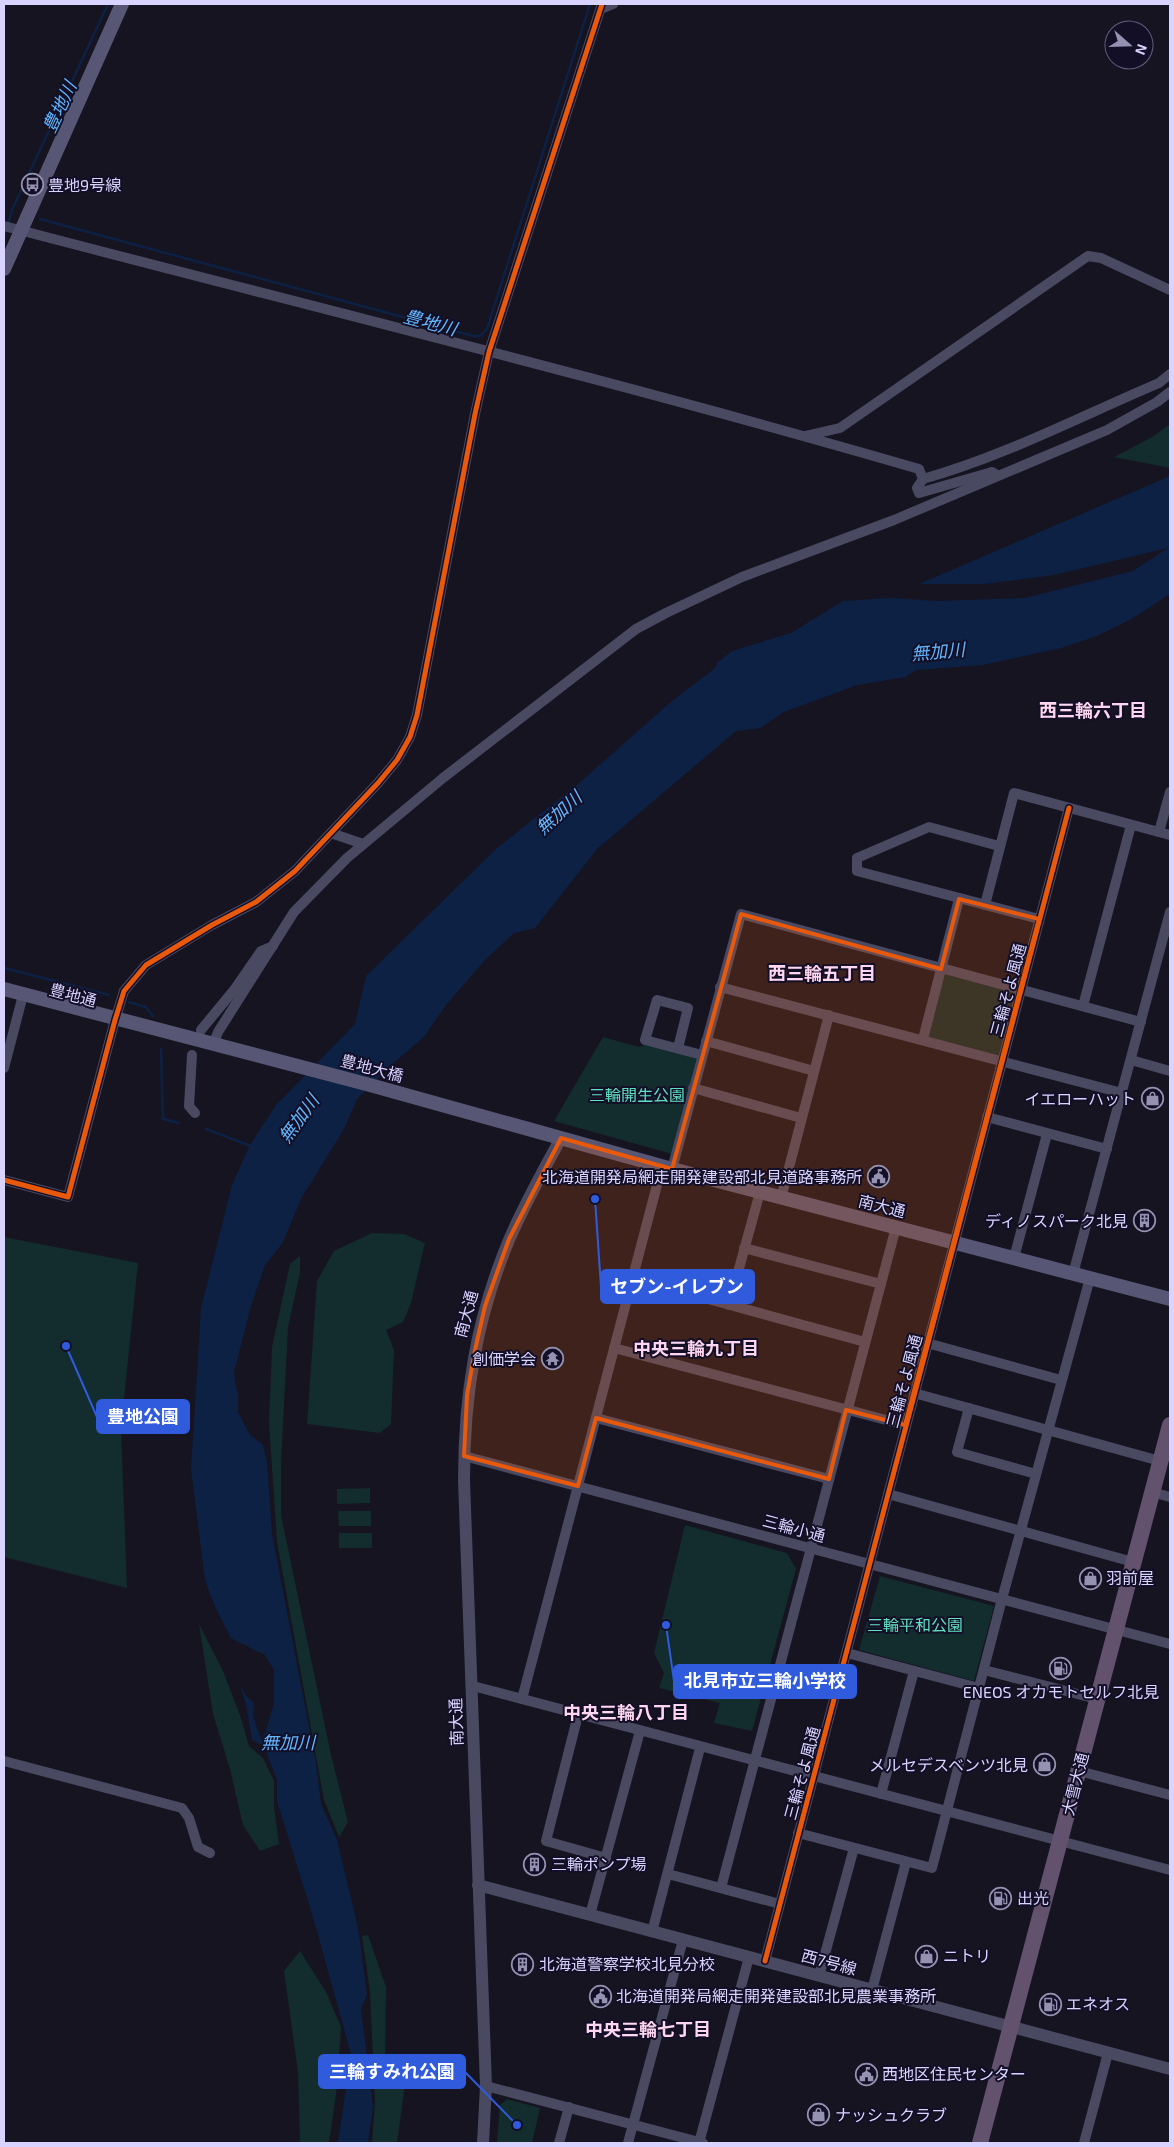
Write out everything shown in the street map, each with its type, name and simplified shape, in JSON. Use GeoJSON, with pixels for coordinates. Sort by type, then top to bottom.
{"type":"FeatureCollection","features":[{"type":"Feature","properties":{"kind":"highway","name":"大雪大通"},"geometry":{"type":"LineString","coordinates":[[980,2143],[1061,1841],[1115,1629],[1152,1492],[1165,1452],[1170,1425]]}},
{"type":"Feature","properties":{"kind":"main road"},"geometry":{"type":"LineString","coordinates":[[4,269],[12,228],[122,4]]}},
{"type":"Feature","properties":{"kind":"main road","name":"豊地通"},"geometry":{"type":"LineString","coordinates":[[4,990],[218,1046]]}},
{"type":"Feature","properties":{"kind":"main road","name":"豊地大橋"},"geometry":{"type":"LineString","coordinates":[[218,1046],[561,1138]]}},
{"type":"Feature","properties":{"kind":"main road","name":"南大通"},"geometry":{"type":"LineString","coordinates":[[561,1138],[667,1168],[1170,1299]]}},
{"type":"Feature","properties":{"kind":"street"},"geometry":{"type":"LineString","coordinates":[[4,1180],[68,1196],[124,991],[146,965],[212,925],[256,902],[295,872],[378,783],[397,760],[410,737],[415,722],[475,414],[489,352],[602,6],[613,4]]}},
{"type":"Feature","properties":{"kind":"street"},"geometry":{"type":"LineString","coordinates":[[12,228],[804,436],[919,469],[923,479]]}},
{"type":"Feature","properties":{"kind":"street"},"geometry":{"type":"LineString","coordinates":[[804,436],[840,428],[1088,256],[1101,258],[1170,290]]}},
{"type":"Feature","properties":{"kind":"street"},"geometry":{"type":"LineString","coordinates":[[997,475],[992,472],[919,492],[917,488],[923,479],[956,470],[1034,439],[1159,382],[1170,374]]}},
{"type":"Feature","properties":{"kind":"street"},"geometry":{"type":"LineString","coordinates":[[218,1046],[218,1032],[294,912],[347,858],[443,778],[636,629],[742,577],[894,520],[1106,430],[1157,402],[1170,392]]}},
{"type":"Feature","properties":{"kind":"street"},"geometry":{"type":"LineString","coordinates":[[1159,832],[1170,792]]}},
{"type":"Feature","properties":{"kind":"street"},"geometry":{"type":"LineString","coordinates":[[985,905],[1014,793],[1170,835]]}},
{"type":"Feature","properties":{"kind":"street","name":"三輪そよ風通"},"geometry":{"type":"LineString","coordinates":[[765,1961],[953,1242],[1069,808]]}},
{"type":"Feature","properties":{"kind":"street"},"geometry":{"type":"LineString","coordinates":[[1083,1006],[1130,825]]}},
{"type":"Feature","properties":{"kind":"street"},"geometry":{"type":"LineString","coordinates":[[999,846],[929,827],[857,858],[857,871],[1039,918]]}},
{"type":"Feature","properties":{"kind":"street"},"geometry":{"type":"LineString","coordinates":[[331,833],[364,844]]}},
{"type":"Feature","properties":{"kind":"street"},"geometry":{"type":"LineString","coordinates":[[923,1040],[960,899]]}},
{"type":"Feature","properties":{"kind":"street"},"geometry":{"type":"LineString","coordinates":[[1073,1274],[1170,912]]}},
{"type":"Feature","properties":{"kind":"street"},"geometry":{"type":"LineString","coordinates":[[522,1699],[632,1278],[693,1088],[741,914],[1141,1022]]}},
{"type":"Feature","properties":{"kind":"street"},"geometry":{"type":"LineString","coordinates":[[201,1030],[234,990],[261,951],[273,946]]}},
{"type":"Feature","properties":{"kind":"street"},"geometry":{"type":"LineString","coordinates":[[720,986],[1122,1093]]}},
{"type":"Feature","properties":{"kind":"street"},"geometry":{"type":"LineString","coordinates":[[4,1068],[23,994]]}},
{"type":"Feature","properties":{"kind":"street"},"geometry":{"type":"LineString","coordinates":[[678,1048],[688,1008],[656,1000],[645,1040],[702,1054]]}},
{"type":"Feature","properties":{"kind":"street"},"geometry":{"type":"LineString","coordinates":[[781,1198],[829,1015]]}},
{"type":"Feature","properties":{"kind":"street"},"geometry":{"type":"LineString","coordinates":[[706,1041],[814,1071]]}},
{"type":"Feature","properties":{"kind":"street"},"geometry":{"type":"LineString","coordinates":[[192,1055],[189,1106],[195,1113]]}},
{"type":"Feature","properties":{"kind":"street"},"geometry":{"type":"LineString","coordinates":[[1131,1060],[1170,1071]]}},
{"type":"Feature","properties":{"kind":"street"},"geometry":{"type":"LineString","coordinates":[[693,1088],[801,1118]]}},
{"type":"Feature","properties":{"kind":"street"},"geometry":{"type":"LineString","coordinates":[[987,1117],[1107,1150]]}},
{"type":"Feature","properties":{"kind":"street"},"geometry":{"type":"LineString","coordinates":[[1014,1258],[1047,1134]]}},
{"type":"Feature","properties":{"kind":"street","name":"南大通"},"geometry":{"type":"LineString","coordinates":[[484,2143],[486,2086],[464,1456],[467,1395],[485,1306],[509,1239],[561,1138]]}},
{"type":"Feature","properties":{"kind":"street"},"geometry":{"type":"LineString","coordinates":[[729,1305],[760,1192]]}},
{"type":"Feature","properties":{"kind":"street"},"geometry":{"type":"LineString","coordinates":[[721,1888],[896,1227]]}},
{"type":"Feature","properties":{"kind":"street"},"geometry":{"type":"LineString","coordinates":[[744,1248],[881,1284]]}},
{"type":"Feature","properties":{"kind":"street"},"geometry":{"type":"LineString","coordinates":[[632,1278],[865,1342]]}},
{"type":"Feature","properties":{"kind":"street"},"geometry":{"type":"LineString","coordinates":[[798,1833],[932,1868],[1020,1531],[1090,1278]]}},
{"type":"Feature","properties":{"kind":"street"},"geometry":{"type":"LineString","coordinates":[[927,1343],[1061,1380]]}},
{"type":"Feature","properties":{"kind":"street"},"geometry":{"type":"LineString","coordinates":[[614,1348],[905,1425]]}},
{"type":"Feature","properties":{"kind":"street"},"geometry":{"type":"LineString","coordinates":[[914,1393],[1048,1430],[1165,1452]]}},
{"type":"Feature","properties":{"kind":"street"},"geometry":{"type":"LineString","coordinates":[[969,1408],[957,1452],[1036,1474]]}},
{"type":"Feature","properties":{"kind":"street"},"geometry":{"type":"LineString","coordinates":[[596,1418],[829,1479]]}},
{"type":"Feature","properties":{"kind":"street","name":"三輪小通"},"geometry":{"type":"LineString","coordinates":[[464,1456],[1170,1644]]}},
{"type":"Feature","properties":{"kind":"street"},"geometry":{"type":"LineString","coordinates":[[1152,1492],[1170,1497]]}},
{"type":"Feature","properties":{"kind":"street"},"geometry":{"type":"LineString","coordinates":[[888,1494],[1133,1562]]}},
{"type":"Feature","properties":{"kind":"street"},"geometry":{"type":"LineString","coordinates":[[847,1653],[979,1688]]}},
{"type":"Feature","properties":{"kind":"street"},"geometry":{"type":"LineString","coordinates":[[984,1670],[1097,1699]]}},
{"type":"Feature","properties":{"kind":"street"},"geometry":{"type":"LineString","coordinates":[[881,1794],[914,1671]]}},
{"type":"Feature","properties":{"kind":"street"},"geometry":{"type":"LineString","coordinates":[[473,1686],[700,1748],[754,1760],[1170,1870]]}},
{"type":"Feature","properties":{"kind":"street"},"geometry":{"type":"LineString","coordinates":[[578,1714],[546,1841],[606,1858]]}},
{"type":"Feature","properties":{"kind":"street"},"geometry":{"type":"LineString","coordinates":[[590,1915],[640,1731]]}},
{"type":"Feature","properties":{"kind":"street"},"geometry":{"type":"LineString","coordinates":[[652,1932],[700,1748]]}},
{"type":"Feature","properties":{"kind":"street"},"geometry":{"type":"LineString","coordinates":[[4,1761],[182,1808],[190,1818],[198,1847],[210,1853]]}},
{"type":"Feature","properties":{"kind":"street"},"geometry":{"type":"LineString","coordinates":[[1079,1771],[1170,1795]]}},
{"type":"Feature","properties":{"kind":"street"},"geometry":{"type":"LineString","coordinates":[[819,1976],[854,1848]]}},
{"type":"Feature","properties":{"kind":"street"},"geometry":{"type":"LineString","coordinates":[[872,1990],[906,1862]]}},
{"type":"Feature","properties":{"kind":"street"},"geometry":{"type":"LineString","coordinates":[[668,1874],[780,1904]]}},
{"type":"Feature","properties":{"kind":"street","name":"西7号線"},"geometry":{"type":"LineString","coordinates":[[478,1885],[1170,2069]]}},
{"type":"Feature","properties":{"kind":"street"},"geometry":{"type":"LineString","coordinates":[[628,2143],[683,1940]]}},
{"type":"Feature","properties":{"kind":"street"},"geometry":{"type":"LineString","coordinates":[[486,2086],[700,2143],[749,1957]]}},
{"type":"Feature","properties":{"kind":"street"},"geometry":{"type":"LineString","coordinates":[[1084,2143],[1108,2053]]}},
{"type":"Feature","properties":{"kind":"street"},"geometry":{"type":"LineString","coordinates":[[559,2143],[569,2107]]}},
{"type":"Feature","properties":{"kind":"highlighted area"},"geometry":{"type":"Polygon","coordinates":[[[959,899],[1039,919],[905,1425],[846,1410],[829,1479],[596,1418],[578,1486],[464,1456],[467,1395],[475,1350],[485,1306],[509,1239],[561,1138],[672,1169],[741,914],[941,969],[959,899]]]}},
{"type":"Feature","properties":{"kind":"green space"},"geometry":{"type":"Polygon","coordinates":[[[1170,424],[1170,468],[1114,457],[1154,436],[1170,424]]]}},
{"type":"Feature","properties":{"kind":"green space"},"geometry":{"type":"Polygon","coordinates":[[[944,974],[1016,993],[998,1056],[927,1037],[944,974]]]}},
{"type":"Feature","properties":{"kind":"green space","name":"三輪開生公園"},"geometry":{"type":"Polygon","coordinates":[[[603,1037],[639,1047],[647,1044],[697,1057],[672,1154],[554,1121],[603,1037]]]}},
{"type":"Feature","properties":{"kind":"green space"},"geometry":{"type":"Polygon","coordinates":[[[372,1233],[404,1234],[425,1243],[411,1303],[403,1322],[386,1330],[394,1350],[391,1424],[380,1433],[307,1424],[317,1281],[334,1251],[372,1233]]]}},
{"type":"Feature","properties":{"kind":"green space"},"geometry":{"type":"Polygon","coordinates":[[[4,1237],[138,1263],[121,1428],[127,1588],[4,1557],[4,1237]]]}},
{"type":"Feature","properties":{"kind":"green space"},"geometry":{"type":"Polygon","coordinates":[[[300,1256],[300,1273],[288,1327],[281,1464],[281,1515],[331,1755],[348,1822],[339,1837],[324,1800],[277,1542],[269,1423],[272,1347],[290,1264],[300,1256]]]}},
{"type":"Feature","properties":{"kind":"green space"},"geometry":{"type":"Polygon","coordinates":[[[370,1488],[370,1503],[337,1504],[337,1489],[370,1488]]]}},
{"type":"Feature","properties":{"kind":"green space"},"geometry":{"type":"Polygon","coordinates":[[[338,1511],[371,1511],[371,1526],[339,1526],[338,1511]]]}},
{"type":"Feature","properties":{"kind":"green space"},"geometry":{"type":"Polygon","coordinates":[[[685,1525],[787,1553],[796,1569],[752,1731],[714,1723],[720,1703],[659,1688],[664,1673],[654,1653],[685,1525]]]}},
{"type":"Feature","properties":{"kind":"green space"},"geometry":{"type":"Polygon","coordinates":[[[339,1533],[372,1533],[372,1548],[339,1548],[339,1533]]]}},
{"type":"Feature","properties":{"kind":"green space","name":"三輪平和公園"},"geometry":{"type":"Polygon","coordinates":[[[880,1576],[994,1606],[974,1681],[859,1650],[880,1576]]]}},
{"type":"Feature","properties":{"kind":"green space"},"geometry":{"type":"Polygon","coordinates":[[[199,1624],[223,1671],[241,1718],[249,1746],[263,1758],[274,1781],[274,1807],[279,1844],[260,1851],[243,1825],[230,1769],[213,1714],[199,1624]]]}},
{"type":"Feature","properties":{"kind":"green space"},"geometry":{"type":"Polygon","coordinates":[[[368,1935],[386,1987],[385,2066],[405,2084],[397,2143],[372,2143],[375,2101],[370,1991],[362,1936],[368,1935]]]}},
{"type":"Feature","properties":{"kind":"green space"},"geometry":{"type":"Polygon","coordinates":[[[300,1951],[326,1992],[341,2027],[337,2087],[329,2143],[300,2143],[298,2072],[284,1971],[300,1951]]]}},
{"type":"Feature","properties":{"kind":"green space"},"geometry":{"type":"Polygon","coordinates":[[[507,2099],[540,2108],[532,2143],[497,2143],[500,2105],[507,2099]]]}},
{"type":"Feature","properties":{"kind":"water","name":"無加川"},"geometry":{"type":"Polygon","coordinates":[[[1170,476],[1170,594],[1133,618],[1097,636],[1061,648],[983,665],[917,670],[905,677],[857,685],[784,712],[760,728],[736,731],[598,848],[535,928],[514,933],[485,960],[446,1005],[424,1037],[390,1066],[357,1099],[344,1129],[302,1197],[282,1244],[265,1265],[251,1306],[234,1372],[238,1393],[238,1412],[250,1435],[263,1445],[267,1462],[272,1534],[316,1763],[321,1804],[337,1840],[358,1928],[367,1995],[361,2009],[373,2106],[368,2143],[338,2143],[351,2054],[313,1917],[277,1801],[277,1780],[264,1746],[252,1740],[246,1704],[240,1685],[247,1697],[254,1703],[253,1716],[261,1739],[266,1731],[274,1703],[274,1670],[265,1655],[231,1638],[216,1609],[205,1580],[191,1469],[201,1308],[232,1185],[250,1145],[276,1105],[355,1024],[366,976],[497,848],[578,784],[672,701],[714,669],[718,662],[732,651],[791,633],[843,601],[890,598],[938,601],[1025,598],[1133,571],[1168,548],[1054,575],[984,584],[919,584],[1170,476]]]}},
{"type":"Feature","properties":{"kind":"waterway","name":"豊地川"},"geometry":{"type":"LineString","coordinates":[[8,225],[12,210],[108,4]]}},
{"type":"Feature","properties":{"kind":"waterway","name":"豊地川"},"geometry":{"type":"LineString","coordinates":[[40,219],[473,336],[480,336],[487,329],[590,4]]}},
{"type":"Feature","properties":{"kind":"waterway"},"geometry":{"type":"LineString","coordinates":[[4,238],[6,230]]}},
{"type":"Feature","properties":{"kind":"waterway"},"geometry":{"type":"LineString","coordinates":[[4,968],[109,995]]}},
{"type":"Feature","properties":{"kind":"waterway"},"geometry":{"type":"LineString","coordinates":[[129,1002],[146,1007],[153,1016]]}},
{"type":"Feature","properties":{"kind":"waterway"},"geometry":{"type":"LineString","coordinates":[[161,1049],[163,1119],[179,1123]]}},
{"type":"Feature","properties":{"kind":"waterway"},"geometry":{"type":"LineString","coordinates":[[206,1129],[251,1146]]}},
{"type":"Feature","properties":{"kind":"cycle path"},"geometry":{"type":"LineString","coordinates":[[4,1180],[68,1197],[124,991],[146,965],[212,925],[256,902],[295,871],[378,783],[397,760],[410,737],[417,715],[475,414],[489,352],[602,4]]}},
{"type":"Feature","properties":{"kind":"cycle path"},"geometry":{"type":"LineString","coordinates":[[765,1961],[1069,808]]}},
{"type":"Feature","properties":{"kind":"place","name":"豊地9号線"},"geometry":{"type":"Point","coordinates":[32,185]}},
{"type":"Feature","properties":{"kind":"place","name":"イエローハット"},"geometry":{"type":"Point","coordinates":[1152,1099]}},
{"type":"Feature","properties":{"kind":"place","name":"北海道開発局網走開発建設部北見道路事務所"},"geometry":{"type":"Point","coordinates":[878,1177]}},
{"type":"Feature","properties":{"kind":"place","name":"セブン-イレブン"},"geometry":{"type":"Point","coordinates":[595,1199]}},
{"type":"Feature","properties":{"kind":"place","name":"ディノスパーク北見"},"geometry":{"type":"Point","coordinates":[1144,1221]}},
{"type":"Feature","properties":{"kind":"place","name":"豊地公園"},"geometry":{"type":"Point","coordinates":[66,1346]}},
{"type":"Feature","properties":{"kind":"place","name":"創価学会"},"geometry":{"type":"Point","coordinates":[552,1359]}},
{"type":"Feature","properties":{"kind":"place","name":"羽前屋"},"geometry":{"type":"Point","coordinates":[1090,1578]}},
{"type":"Feature","properties":{"kind":"place","name":"北見市立三輪小学校"},"geometry":{"type":"Point","coordinates":[666,1625]}},
{"type":"Feature","properties":{"kind":"place","name":"ENEOS オカモトセルフ北見"},"geometry":{"type":"Point","coordinates":[1061,1668]}},
{"type":"Feature","properties":{"kind":"place","name":"メルセデスベンツ北見"},"geometry":{"type":"Point","coordinates":[1044,1765]}},
{"type":"Feature","properties":{"kind":"place","name":"三輪ポンプ場"},"geometry":{"type":"Point","coordinates":[535,1864]}},
{"type":"Feature","properties":{"kind":"place","name":"出光"},"geometry":{"type":"Point","coordinates":[1001,1898]}},
{"type":"Feature","properties":{"kind":"place","name":"ニトリ"},"geometry":{"type":"Point","coordinates":[927,1956]}},
{"type":"Feature","properties":{"kind":"place","name":"北海道警察学校北見分校"},"geometry":{"type":"Point","coordinates":[523,1964]}},
{"type":"Feature","properties":{"kind":"place","name":"北海道開発局網走開発建設部北見農業事務所"},"geometry":{"type":"Point","coordinates":[600,1996]}},
{"type":"Feature","properties":{"kind":"place","name":"エネオス"},"geometry":{"type":"Point","coordinates":[1050,2004]}},
{"type":"Feature","properties":{"kind":"place","name":"西地区住民センター"},"geometry":{"type":"Point","coordinates":[866,2074]}},
{"type":"Feature","properties":{"kind":"place","name":"ナッシュクラブ"},"geometry":{"type":"Point","coordinates":[819,2115]}},
{"type":"Feature","properties":{"kind":"place","name":"三輪すみれ公園"},"geometry":{"type":"Point","coordinates":[517,2125]}},
{"type":"Feature","properties":{"kind":"district","name":"西三輪六丁目"},"geometry":{"type":"Point","coordinates":[1093,711]}},
{"type":"Feature","properties":{"kind":"district","name":"西三輪五丁目"},"geometry":{"type":"Point","coordinates":[822,974]}},
{"type":"Feature","properties":{"kind":"district","name":"中央三輪九丁目"},"geometry":{"type":"Point","coordinates":[696,1349]}},
{"type":"Feature","properties":{"kind":"district","name":"中央三輪八丁目"},"geometry":{"type":"Point","coordinates":[626,1713]}},
{"type":"Feature","properties":{"kind":"district","name":"中央三輪七丁目"},"geometry":{"type":"Point","coordinates":[648,2030]}}]}
